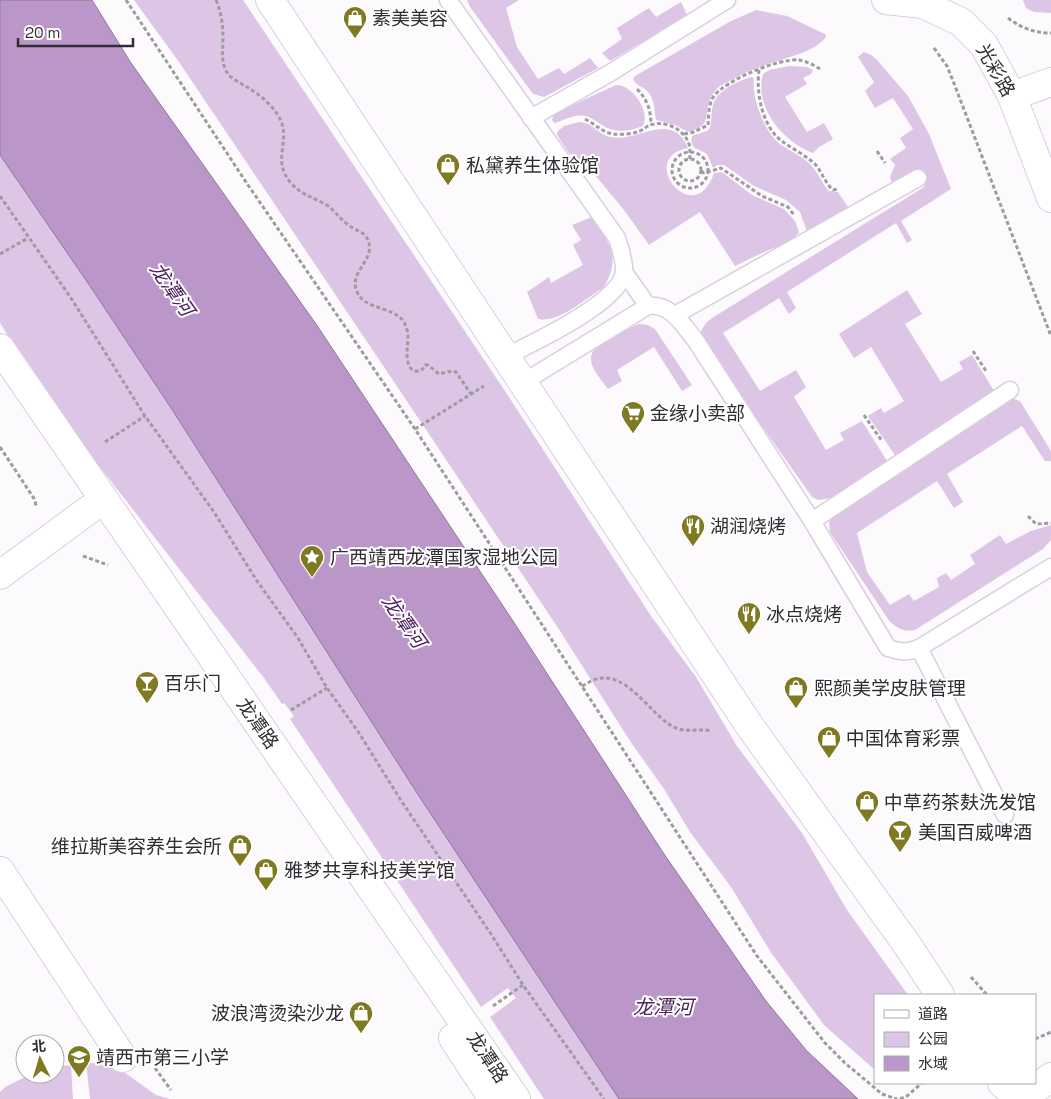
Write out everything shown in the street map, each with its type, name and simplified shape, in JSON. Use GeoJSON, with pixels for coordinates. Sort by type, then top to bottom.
{"type":"FeatureCollection","features":[{"type":"Feature","properties":{"kind":"street"},"geometry":{"type":"LineString","coordinates":[[270,0],[749,725],[908,946],[939,994]]}},
{"type":"Feature","properties":{"kind":"street","name":"光彩路"},"geometry":{"type":"LineString","coordinates":[[886,0],[923,2],[961,22],[984,45],[1015,104],[1051,198]]}},
{"type":"Feature","properties":{"kind":"street"},"geometry":{"type":"LineString","coordinates":[[1015,104],[1051,82]]}},
{"type":"Feature","properties":{"kind":"street"},"geometry":{"type":"LineString","coordinates":[[1015,104],[1051,100]]}},
{"type":"Feature","properties":{"kind":"street","name":"龙潭路"},"geometry":{"type":"LineString","coordinates":[[0,348],[516,1099]]}},
{"type":"Feature","properties":{"kind":"street","name":"龙潭路"},"geometry":{"type":"LineString","coordinates":[[0,380],[450,1033],[493,1099]]}},
{"type":"Feature","properties":{"kind":"street"},"geometry":{"type":"LineString","coordinates":[[0,575],[90,509]]}},
{"type":"Feature","properties":{"kind":"street"},"geometry":{"type":"LineString","coordinates":[[0,871],[123,1058]]}},
{"type":"Feature","properties":{"kind":"street"},"geometry":{"type":"LineString","coordinates":[[1003,1084],[1022,1099],[1051,1078]]}},
{"type":"Feature","properties":{"kind":"lane"},"geometry":{"type":"LineString","coordinates":[[448,0],[617,238],[624,272],[648,306]]}},
{"type":"Feature","properties":{"kind":"lane"},"geometry":{"type":"LineString","coordinates":[[531,118],[610,73],[727,0]]}},
{"type":"Feature","properties":{"kind":"lane"},"geometry":{"type":"LineString","coordinates":[[675,316],[918,178]]}},
{"type":"Feature","properties":{"kind":"lane"},"geometry":{"type":"LineString","coordinates":[[513,370],[569,324],[607,298],[619,285],[624,272]]}},
{"type":"Feature","properties":{"kind":"lane"},"geometry":{"type":"LineString","coordinates":[[513,370],[540,374],[648,306],[658,306],[675,316],[696,341],[812,521],[888,648],[908,652],[919,648],[1051,568]]}},
{"type":"Feature","properties":{"kind":"lane"},"geometry":{"type":"LineString","coordinates":[[812,521],[1010,390]]}},
{"type":"Feature","properties":{"kind":"lane"},"geometry":{"type":"LineString","coordinates":[[919,648],[1005,815]]}},
{"type":"Feature","properties":{"kind":"path"},"geometry":{"type":"LineString","coordinates":[[126,0],[246,182],[415,429],[757,956],[825,1043],[845,1063],[882,1094],[899,1099],[907,1096],[921,1084]]}},
{"type":"Feature","properties":{"kind":"path"},"geometry":{"type":"LineString","coordinates":[[216,0],[222,22],[222,53],[225,68],[228,74],[257,94],[279,116],[285,133],[281,164],[286,177],[298,191],[338,213],[346,224],[364,233],[367,237],[370,249],[368,258],[356,278],[355,285],[358,294],[370,305],[401,318],[407,331],[407,356],[413,370],[422,370],[425,365],[428,365],[439,374],[456,372],[471,394]]}},
{"type":"Feature","properties":{"kind":"path"},"geometry":{"type":"LineString","coordinates":[[923,2],[930,43],[947,66],[1051,336]]}},
{"type":"Feature","properties":{"kind":"path"},"geometry":{"type":"LineString","coordinates":[[1001,13],[1018,26],[1033,31],[1051,33]]}},
{"type":"Feature","properties":{"kind":"path"},"geometry":{"type":"LineString","coordinates":[[684,134],[708,126],[710,106],[714,96],[737,79],[787,61],[799,60],[820,68]]}},
{"type":"Feature","properties":{"kind":"path"},"geometry":{"type":"LineString","coordinates":[[759,70],[758,92],[774,133],[782,141],[816,165],[828,186],[832,190],[838,188],[856,213]]}},
{"type":"Feature","properties":{"kind":"path"},"geometry":{"type":"LineString","coordinates":[[610,73],[627,82],[644,96],[650,108],[651,125]]}},
{"type":"Feature","properties":{"kind":"path"},"geometry":{"type":"LineString","coordinates":[[543,135],[573,119],[585,119],[604,132],[615,134],[640,131],[651,125],[664,125],[676,128],[684,134],[689,144],[690,160]]}},
{"type":"Feature","properties":{"kind":"path"},"geometry":{"type":"LineString","coordinates":[[690,152],[701,156],[705,161],[708,172],[703,182],[698,186],[686,188],[676,182],[672,166],[679,156],[690,152]]}},
{"type":"Feature","properties":{"kind":"path"},"geometry":{"type":"LineString","coordinates":[[690,160],[697,162],[701,171],[695,180],[688,181],[682,177],[679,168],[684,161],[690,160]]}},
{"type":"Feature","properties":{"kind":"path"},"geometry":{"type":"LineString","coordinates":[[701,171],[704,173],[720,168],[762,196],[788,207],[797,218],[806,241]]}},
{"type":"Feature","properties":{"kind":"path"},"geometry":{"type":"LineString","coordinates":[[0,196],[71,298],[145,416],[214,512],[258,581],[298,638],[328,688],[359,733],[400,799],[492,934],[523,985],[604,1099]]}},
{"type":"Feature","properties":{"kind":"path"},"geometry":{"type":"LineString","coordinates":[[0,254],[28,238]]}},
{"type":"Feature","properties":{"kind":"path"},"geometry":{"type":"LineString","coordinates":[[415,429],[513,370]]}},
{"type":"Feature","properties":{"kind":"path"},"geometry":{"type":"LineString","coordinates":[[98,447],[145,416]]}},
{"type":"Feature","properties":{"kind":"path"},"geometry":{"type":"LineString","coordinates":[[0,447],[35,500],[36,508]]}},
{"type":"Feature","properties":{"kind":"path"},"geometry":{"type":"LineString","coordinates":[[1028,516],[1036,524],[1051,523]]}},
{"type":"Feature","properties":{"kind":"path"},"geometry":{"type":"LineString","coordinates":[[82,556],[111,566]]}},
{"type":"Feature","properties":{"kind":"path"},"geometry":{"type":"LineString","coordinates":[[582,686],[596,679],[606,678],[623,684],[639,695],[668,724],[685,731],[701,730],[721,735],[749,725]]}},
{"type":"Feature","properties":{"kind":"path"},"geometry":{"type":"LineString","coordinates":[[290,711],[328,688]]}},
{"type":"Feature","properties":{"kind":"path"},"geometry":{"type":"LineString","coordinates":[[486,1011],[523,985]]}},
{"type":"Feature","properties":{"kind":"path"},"geometry":{"type":"LineString","coordinates":[[1036,1039],[1051,1032]]}},
{"type":"Feature","properties":{"kind":"green space","name":"龙潭河"},"geometry":{"type":"Polygon","coordinates":[[[0,0],[206,185],[829,1099],[544,1099],[490,1017],[516,998],[508,988],[481,1007],[290,719],[294,716],[284,703],[282,704],[264,678],[47,399],[0,323],[0,0]]]}},
{"type":"Feature","properties":{"kind":"green space"},"geometry":{"type":"Polygon","coordinates":[[[134,0],[243,0],[507,394],[651,616],[696,677],[737,746],[802,833],[847,910],[907,994],[874,994],[874,1069],[824,1025],[772,954],[731,887],[690,832],[664,789],[630,741],[560,631],[179,62],[134,0]]]}},
{"type":"Feature","properties":{"kind":"green space"},"geometry":{"type":"Polygon","coordinates":[[[467,0],[519,0],[506,8],[517,47],[538,79],[559,68],[564,74],[590,58],[598,68],[544,97],[533,94],[470,7],[467,0]]]}},
{"type":"Feature","properties":{"kind":"green space"},"geometry":{"type":"Polygon","coordinates":[[[1023,0],[1051,0],[1051,13],[1034,12],[1026,8],[1023,0]]]}},
{"type":"Feature","properties":{"kind":"green space"},"geometry":{"type":"Polygon","coordinates":[[[681,2],[687,15],[610,61],[602,53],[622,39],[617,28],[649,8],[656,17],[681,2]]]}},
{"type":"Feature","properties":{"kind":"green space"},"geometry":{"type":"Polygon","coordinates":[[[756,10],[787,16],[825,34],[826,37],[810,50],[754,69],[720,86],[711,98],[705,121],[697,129],[688,132],[675,125],[656,120],[652,98],[646,90],[634,81],[635,76],[731,21],[756,10]]]}},
{"type":"Feature","properties":{"kind":"green space"},"geometry":{"type":"Polygon","coordinates":[[[864,52],[877,60],[908,96],[929,134],[951,189],[901,221],[912,240],[907,243],[896,223],[787,292],[796,308],[789,314],[779,298],[723,333],[760,391],[796,370],[806,387],[794,397],[826,450],[844,440],[840,433],[862,421],[887,461],[832,498],[818,500],[812,497],[706,347],[701,331],[712,318],[924,187],[925,177],[893,185],[890,177],[895,165],[890,159],[906,148],[900,138],[913,129],[893,98],[875,108],[865,91],[874,82],[858,57],[864,52]]]}},
{"type":"Feature","properties":{"kind":"green space"},"geometry":{"type":"Polygon","coordinates":[[[789,66],[807,67],[813,70],[811,74],[803,78],[807,84],[785,97],[807,132],[824,123],[833,139],[813,153],[791,141],[782,132],[773,122],[763,99],[761,86],[763,74],[769,70],[789,66]]]}},
{"type":"Feature","properties":{"kind":"green space"},"geometry":{"type":"Polygon","coordinates":[[[751,77],[754,78],[755,95],[760,114],[774,139],[809,163],[827,189],[838,192],[850,210],[808,234],[800,212],[786,200],[754,186],[724,165],[717,165],[713,168],[707,154],[695,148],[692,144],[692,136],[707,131],[710,128],[713,105],[719,95],[734,84],[751,77]]]}},
{"type":"Feature","properties":{"kind":"green space"},"geometry":{"type":"Polygon","coordinates":[[[616,85],[628,89],[638,100],[644,114],[643,126],[617,131],[607,128],[585,116],[553,122],[552,119],[555,113],[616,85]]]}},
{"type":"Feature","properties":{"kind":"green space"},"geometry":{"type":"Polygon","coordinates":[[[579,122],[588,124],[610,137],[621,138],[664,129],[673,131],[681,137],[688,148],[673,154],[667,164],[668,176],[674,186],[683,193],[694,195],[705,189],[714,173],[722,172],[752,195],[784,209],[795,221],[799,232],[793,240],[735,266],[700,212],[649,245],[624,210],[590,169],[568,152],[557,135],[557,132],[564,126],[579,122]]]}},
{"type":"Feature","properties":{"kind":"green space"},"geometry":{"type":"Polygon","coordinates":[[[592,217],[608,243],[613,258],[609,276],[604,287],[563,314],[554,318],[538,319],[527,292],[549,277],[551,283],[583,265],[573,245],[581,240],[572,225],[592,217]]]}},
{"type":"Feature","properties":{"kind":"green space"},"geometry":{"type":"Polygon","coordinates":[[[907,290],[922,314],[905,324],[941,382],[963,369],[959,362],[972,355],[996,394],[897,458],[868,416],[881,408],[884,413],[904,401],[871,347],[854,358],[839,334],[907,290]]]}},
{"type":"Feature","properties":{"kind":"green space"},"geometry":{"type":"Polygon","coordinates":[[[639,324],[648,325],[655,329],[692,385],[682,391],[654,347],[617,370],[622,381],[608,389],[593,367],[592,353],[602,342],[610,337],[639,324]]]}},
{"type":"Feature","properties":{"kind":"green space"},"geometry":{"type":"Polygon","coordinates":[[[1011,398],[1020,401],[1051,451],[1051,461],[1045,461],[1022,426],[947,474],[963,502],[954,508],[937,481],[857,533],[867,572],[890,605],[909,594],[914,601],[939,587],[937,578],[946,573],[951,580],[975,564],[970,555],[1000,535],[1006,544],[1031,531],[1051,525],[1051,540],[1043,549],[915,630],[908,631],[899,628],[890,622],[830,532],[829,522],[831,515],[1011,398]]]}},
{"type":"Feature","properties":{"kind":"green space"},"geometry":{"type":"Polygon","coordinates":[[[86,1062],[117,1067],[156,1095],[170,1099],[90,1099],[86,1062]]]}},
{"type":"Feature","properties":{"kind":"green space"},"geometry":{"type":"Polygon","coordinates":[[[71,1065],[73,1099],[0,1099],[0,1092],[15,1082],[15,1084],[65,1084],[65,1066],[71,1065]]]}},
{"type":"Feature","properties":{"kind":"water","name":"龙潭河"},"geometry":{"type":"Polygon","coordinates":[[[0,0],[92,0],[131,63],[316,324],[513,621],[664,854],[766,1001],[806,1050],[858,1099],[619,1099],[415,790],[173,411],[0,155],[0,0]]]}},
{"type":"Feature","properties":{"kind":"place","name":"素美美容"},"geometry":{"type":"Point","coordinates":[355,39]}},
{"type":"Feature","properties":{"kind":"place","name":"私黛养生体验馆"},"geometry":{"type":"Point","coordinates":[448,186]}},
{"type":"Feature","properties":{"kind":"place","name":"金缘小卖部"},"geometry":{"type":"Point","coordinates":[633,434]}},
{"type":"Feature","properties":{"kind":"place","name":"湖润烧烤"},"geometry":{"type":"Point","coordinates":[693,547]}},
{"type":"Feature","properties":{"kind":"place","name":"广西靖西龙潭国家湿地公园"},"geometry":{"type":"Point","coordinates":[312,578]}},
{"type":"Feature","properties":{"kind":"place","name":"冰点烧烤"},"geometry":{"type":"Point","coordinates":[749,635]}},
{"type":"Feature","properties":{"kind":"place","name":"百乐门"},"geometry":{"type":"Point","coordinates":[147,704]}},
{"type":"Feature","properties":{"kind":"place","name":"熙颜美学皮肤管理"},"geometry":{"type":"Point","coordinates":[796,709]}},
{"type":"Feature","properties":{"kind":"place","name":"中国体育彩票"},"geometry":{"type":"Point","coordinates":[829,759]}},
{"type":"Feature","properties":{"kind":"place","name":"中草药茶麸洗发馆"},"geometry":{"type":"Point","coordinates":[867,823]}},
{"type":"Feature","properties":{"kind":"place","name":"美国百威啤酒"},"geometry":{"type":"Point","coordinates":[900,853]}},
{"type":"Feature","properties":{"kind":"place","name":"维拉斯美容养生会所"},"geometry":{"type":"Point","coordinates":[240,867]}},
{"type":"Feature","properties":{"kind":"place","name":"雅梦共享科技美学馆"},"geometry":{"type":"Point","coordinates":[266,891]}},
{"type":"Feature","properties":{"kind":"place","name":"波浪湾烫染沙龙"},"geometry":{"type":"Point","coordinates":[361,1034]}},
{"type":"Feature","properties":{"kind":"place","name":"靖西市第三小学"},"geometry":{"type":"Point","coordinates":[79,1078]}}]}
